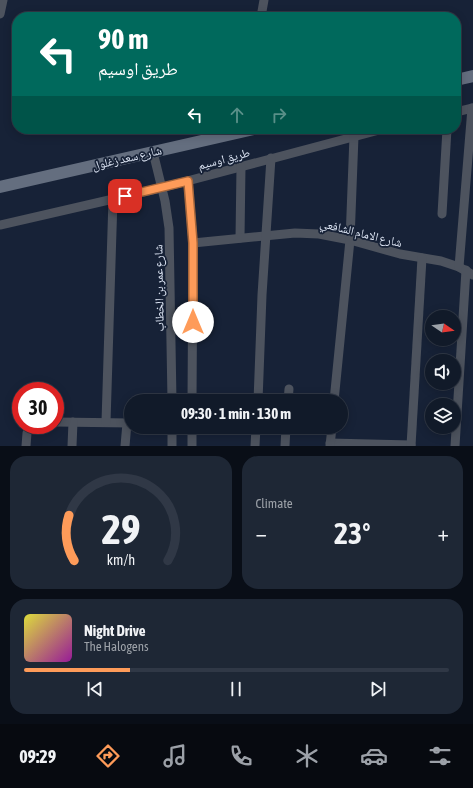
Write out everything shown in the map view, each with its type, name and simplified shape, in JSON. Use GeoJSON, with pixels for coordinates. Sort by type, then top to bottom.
{"type":"FeatureCollection","features":[{"type":"Feature","properties":{"kind":"street"},"geometry":{"type":"LineString","coordinates":[[0,14],[3,0]]}},
{"type":"Feature","properties":{"kind":"street"},"geometry":{"type":"LineString","coordinates":[[262,12],[264,0]]}},
{"type":"Feature","properties":{"kind":"street"},"geometry":{"type":"LineString","coordinates":[[461,79],[473,76]]}},
{"type":"Feature","properties":{"kind":"street"},"geometry":{"type":"LineString","coordinates":[[455,446],[466,271],[473,108],[461,111]]}},
{"type":"Feature","properties":{"kind":"street","name":"شارع سعد زغلول"},"geometry":{"type":"LineString","coordinates":[[0,187],[154,158],[229,134]]}},
{"type":"Feature","properties":{"kind":"street","name":"طريق اوسيم"},"geometry":{"type":"LineString","coordinates":[[0,225],[162,188],[362,134]]}},
{"type":"Feature","properties":{"kind":"street"},"geometry":{"type":"LineString","coordinates":[[442,214],[447,134]]}},
{"type":"Feature","properties":{"kind":"street"},"geometry":{"type":"LineString","coordinates":[[335,394],[350,240],[354,136]]}},
{"type":"Feature","properties":{"kind":"street","name":"شارع عمر بن الخطاب"},"geometry":{"type":"LineString","coordinates":[[154,158],[162,188],[169,228],[172,394]]}},
{"type":"Feature","properties":{"kind":"street"},"geometry":{"type":"LineString","coordinates":[[258,394],[262,295],[271,158]]}},
{"type":"Feature","properties":{"kind":"street"},"geometry":{"type":"LineString","coordinates":[[240,238],[241,166]]}},
{"type":"Feature","properties":{"kind":"street"},"geometry":{"type":"LineString","coordinates":[[188,181],[193,243],[192,394]]}},
{"type":"Feature","properties":{"kind":"street"},"geometry":{"type":"LineString","coordinates":[[106,422],[113,199]]}},
{"type":"Feature","properties":{"kind":"street","name":"شارع الامام الشافعي"},"geometry":{"type":"LineString","coordinates":[[193,243],[311,233],[350,240],[400,254],[441,261],[466,271]]}},
{"type":"Feature","properties":{"kind":"street"},"geometry":{"type":"LineString","coordinates":[[331,434],[330,444],[411,445],[422,258]]}},
{"type":"Feature","properties":{"kind":"street"},"geometry":{"type":"LineString","coordinates":[[289,389],[289,394]]}},
{"type":"Feature","properties":{"kind":"street"},"geometry":{"type":"LineString","coordinates":[[64,422],[124,423]]}},
{"type":"Feature","properties":{"kind":"street"},"geometry":{"type":"LineString","coordinates":[[72,446],[73,422]]}},
{"type":"Feature","properties":{"kind":"street"},"geometry":{"type":"LineString","coordinates":[[26,446],[27,434]]}},
{"type":"Feature","properties":{"kind":"street"},"geometry":{"type":"LineString","coordinates":[[125,446],[127,434]]}},
{"type":"Feature","properties":{"kind":"street"},"geometry":{"type":"LineString","coordinates":[[172,434],[172,446]]}},
{"type":"Feature","properties":{"kind":"street"},"geometry":{"type":"LineString","coordinates":[[192,434],[192,446]]}},
{"type":"Feature","properties":{"kind":"street"},"geometry":{"type":"LineString","coordinates":[[255,446],[256,434]]}},
{"type":"Feature","properties":{"kind":"street"},"geometry":{"type":"LineString","coordinates":[[285,446],[286,434]]}},
{"type":"Feature","properties":{"kind":"route"},"geometry":{"type":"LineString","coordinates":[[125,196],[188,181],[193,243],[193,322]]}}]}
